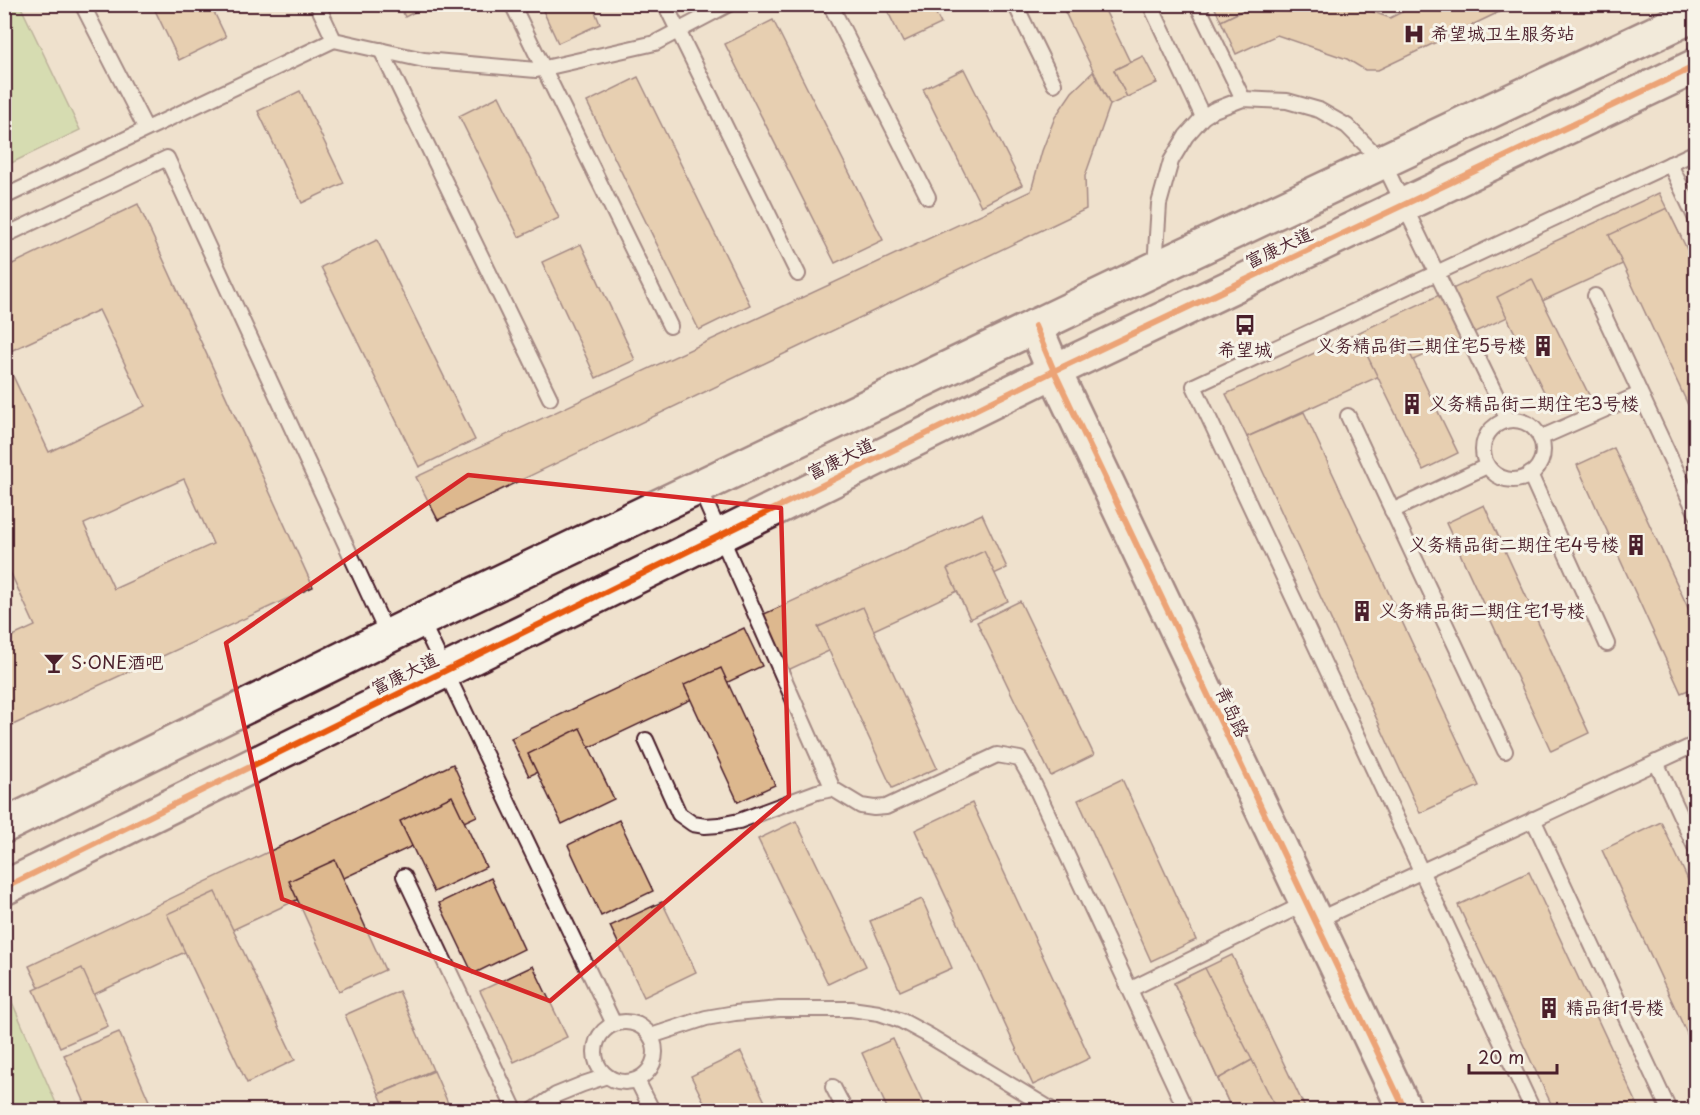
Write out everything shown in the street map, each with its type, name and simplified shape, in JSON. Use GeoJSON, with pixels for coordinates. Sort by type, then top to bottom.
{"type":"FeatureCollection","features":[{"type":"Feature","properties":{"kind":"street","name":"富康大道"},"geometry":{"type":"LineString","coordinates":[[4,826],[421,620],[1695,14]]}},
{"type":"Feature","properties":{"kind":"street","name":"富康大道"},"geometry":{"type":"LineString","coordinates":[[4,888],[1054,371],[1695,66]]}},
{"type":"Feature","properties":{"kind":"street","name":"青岛路"},"geometry":{"type":"LineString","coordinates":[[1035,326],[1054,371],[1405,1110]]}},
{"type":"Feature","properties":{"kind":"lane"},"geometry":{"type":"LineString","coordinates":[[82,4],[146,129]]}},
{"type":"Feature","properties":{"kind":"lane"},"geometry":{"type":"LineString","coordinates":[[317,4],[334,40]]}},
{"type":"Feature","properties":{"kind":"lane"},"geometry":{"type":"LineString","coordinates":[[512,4],[670,326]]}},
{"type":"Feature","properties":{"kind":"lane"},"geometry":{"type":"LineString","coordinates":[[665,4],[798,274]]}},
{"type":"Feature","properties":{"kind":"lane"},"geometry":{"type":"LineString","coordinates":[[4,197],[334,40],[424,60],[536,70],[655,44],[729,4]]}},
{"type":"Feature","properties":{"kind":"lane"},"geometry":{"type":"LineString","coordinates":[[830,4],[928,197]]}},
{"type":"Feature","properties":{"kind":"lane"},"geometry":{"type":"LineString","coordinates":[[1015,4],[1054,84]]}},
{"type":"Feature","properties":{"kind":"lane"},"geometry":{"type":"LineString","coordinates":[[1150,4],[1203,117]]}},
{"type":"Feature","properties":{"kind":"lane"},"geometry":{"type":"LineString","coordinates":[[1197,4],[1243,99]]}},
{"type":"Feature","properties":{"kind":"lane"},"geometry":{"type":"LineString","coordinates":[[381,50],[550,398]]}},
{"type":"Feature","properties":{"kind":"lane"},"geometry":{"type":"LineString","coordinates":[[1155,269],[1159,204],[1171,161],[1186,136],[1203,117],[1214,110],[1243,99],[1287,101],[1318,110],[1347,126],[1383,162],[1508,420]]}},
{"type":"Feature","properties":{"kind":"lane"},"geometry":{"type":"LineString","coordinates":[[1533,1110],[1194,386],[1695,152]]}},
{"type":"Feature","properties":{"kind":"lane"},"geometry":{"type":"LineString","coordinates":[[4,236],[167,158],[388,636]]}},
{"type":"Feature","properties":{"kind":"lane"},"geometry":{"type":"LineString","coordinates":[[1670,164],[1695,219]]}},
{"type":"Feature","properties":{"kind":"lane"},"geometry":{"type":"LineString","coordinates":[[1595,296],[1695,513]]}},
{"type":"Feature","properties":{"kind":"lane"},"geometry":{"type":"LineString","coordinates":[[1540,438],[1640,394]]}},
{"type":"Feature","properties":{"kind":"lane"},"geometry":{"type":"LineString","coordinates":[[1348,416],[1505,752]]}},
{"type":"Feature","properties":{"kind":"lane"},"geometry":{"type":"LineString","coordinates":[[1508,420],[1518,420],[1527,424],[1540,438],[1541,458],[1537,467],[1522,479],[1502,478],[1487,466],[1483,457],[1485,437],[1491,430],[1508,420]]}},
{"type":"Feature","properties":{"kind":"lane"},"geometry":{"type":"LineString","coordinates":[[1392,511],[1487,466]]}},
{"type":"Feature","properties":{"kind":"lane"},"geometry":{"type":"LineString","coordinates":[[1530,474],[1607,644]]}},
{"type":"Feature","properties":{"kind":"lane"},"geometry":{"type":"LineString","coordinates":[[699,487],[833,789],[861,806],[886,807],[997,755],[1020,759],[1131,989],[1186,1110]]}},
{"type":"Feature","properties":{"kind":"lane"},"geometry":{"type":"LineString","coordinates":[[421,620],[614,1024]]}},
{"type":"Feature","properties":{"kind":"lane"},"geometry":{"type":"LineString","coordinates":[[646,740],[679,814],[693,824],[712,826],[739,820],[801,797],[833,789]]}},
{"type":"Feature","properties":{"kind":"lane"},"geometry":{"type":"LineString","coordinates":[[1131,989],[1310,912],[1421,872],[1695,744]]}},
{"type":"Feature","properties":{"kind":"lane"},"geometry":{"type":"LineString","coordinates":[[1656,762],[1695,849]]}},
{"type":"Feature","properties":{"kind":"lane"},"geometry":{"type":"LineString","coordinates":[[1533,819],[1669,1110]]}},
{"type":"Feature","properties":{"kind":"lane"},"geometry":{"type":"LineString","coordinates":[[404,876],[515,1110]]}},
{"type":"Feature","properties":{"kind":"lane"},"geometry":{"type":"LineString","coordinates":[[651,1036],[706,1018],[735,1013],[779,1009],[851,1009],[879,1013],[902,1021],[928,1035],[1052,1110]]}},
{"type":"Feature","properties":{"kind":"lane"},"geometry":{"type":"LineString","coordinates":[[627,1021],[636,1023],[645,1028],[651,1036],[656,1056],[646,1074],[637,1080],[616,1081],[600,1069],[596,1060],[597,1041],[602,1032],[614,1024],[627,1021]]}},
{"type":"Feature","properties":{"kind":"lane"},"geometry":{"type":"LineString","coordinates":[[534,1110],[556,1095],[607,1076]]}},
{"type":"Feature","properties":{"kind":"lane"},"geometry":{"type":"LineString","coordinates":[[637,1080],[652,1110]]}},
{"type":"Feature","properties":{"kind":"lane"},"geometry":{"type":"LineString","coordinates":[[833,1087],[845,1110]]}},
{"type":"Feature","properties":{"kind":"highlighted area"},"geometry":{"type":"Polygon","coordinates":[[[468,475],[781,508],[789,796],[550,1001],[282,899],[226,643],[468,475]]]}},
{"type":"Feature","properties":{"kind":"green space"},"geometry":{"type":"Polygon","coordinates":[[[5,4],[20,5],[80,130],[5,166],[5,4]]]}},
{"type":"Feature","properties":{"kind":"green space"},"geometry":{"type":"Polygon","coordinates":[[[5,986],[59,1110],[5,1110],[5,986]]]}},
{"type":"Feature","properties":{"kind":"building"},"geometry":{"type":"Polygon","coordinates":[[[152,4],[210,4],[226,37],[179,60],[152,4]]]}},
{"type":"Feature","properties":{"kind":"building"},"geometry":{"type":"Polygon","coordinates":[[[399,4],[430,4],[405,17],[399,4]]]}},
{"type":"Feature","properties":{"kind":"building"},"geometry":{"type":"Polygon","coordinates":[[[540,4],[592,4],[600,24],[558,43],[540,4]]]}},
{"type":"Feature","properties":{"kind":"building"},"geometry":{"type":"Polygon","coordinates":[[[884,4],[931,4],[941,24],[903,42],[884,4]]]}},
{"type":"Feature","properties":{"kind":"building"},"geometry":{"type":"Polygon","coordinates":[[[1061,4],[1102,4],[1130,62],[1114,70],[1127,97],[1110,105],[1061,4]]]}},
{"type":"Feature","properties":{"kind":"building"},"geometry":{"type":"Polygon","coordinates":[[[1213,4],[1256,4],[1221,21],[1213,4]]]}},
{"type":"Feature","properties":{"kind":"building"},"geometry":{"type":"Polygon","coordinates":[[[1256,4],[1351,4],[1390,18],[1418,4],[1516,4],[1378,70],[1365,70],[1347,59],[1277,35],[1236,54],[1221,21],[1256,4]]]}},
{"type":"Feature","properties":{"kind":"building"},"geometry":{"type":"Polygon","coordinates":[[[773,20],[883,240],[835,263],[725,44],[773,20]]]}},
{"type":"Feature","properties":{"kind":"building"},"geometry":{"type":"Polygon","coordinates":[[[1143,56],[1157,83],[1127,97],[1114,70],[1143,56]]]}},
{"type":"Feature","properties":{"kind":"building"},"geometry":{"type":"Polygon","coordinates":[[[964,69],[1022,185],[981,206],[923,89],[964,69]]]}},
{"type":"Feature","properties":{"kind":"building"},"geometry":{"type":"Polygon","coordinates":[[[1093,72],[1110,105],[1085,176],[1086,209],[438,520],[416,477],[1031,191],[1042,151],[1055,117],[1072,92],[1093,72]]]}},
{"type":"Feature","properties":{"kind":"building"},"geometry":{"type":"Polygon","coordinates":[[[638,77],[750,305],[699,330],[587,102],[638,77]]]}},
{"type":"Feature","properties":{"kind":"building"},"geometry":{"type":"Polygon","coordinates":[[[300,91],[344,183],[302,203],[258,111],[300,91]]]}},
{"type":"Feature","properties":{"kind":"building"},"geometry":{"type":"Polygon","coordinates":[[[499,96],[559,218],[519,237],[459,116],[499,96]]]}},
{"type":"Feature","properties":{"kind":"building"},"geometry":{"type":"Polygon","coordinates":[[[1659,193],[1681,237],[1247,437],[1226,394],[1659,193]]]}},
{"type":"Feature","properties":{"kind":"building"},"geometry":{"type":"Polygon","coordinates":[[[138,204],[313,587],[4,729],[4,640],[35,626],[6,563],[4,564],[4,357],[49,452],[145,406],[99,310],[4,354],[4,268],[138,204]],[[184,479],[84,524],[114,589],[213,544],[184,479]]]}},
{"type":"Feature","properties":{"kind":"building"},"geometry":{"type":"Polygon","coordinates":[[[1667,208],[1696,268],[1696,422],[1609,235],[1667,208]]]}},
{"type":"Feature","properties":{"kind":"building"},"geometry":{"type":"Polygon","coordinates":[[[377,240],[475,440],[419,467],[321,267],[377,240]]]}},
{"type":"Feature","properties":{"kind":"building"},"geometry":{"type":"Polygon","coordinates":[[[581,244],[635,360],[596,378],[542,262],[581,244]]]}},
{"type":"Feature","properties":{"kind":"building","name":"义务精品街二期住宅5号楼"},"geometry":{"type":"Polygon","coordinates":[[[1532,279],[1589,395],[1554,412],[1497,297],[1532,279]]]}},
{"type":"Feature","properties":{"kind":"building","name":"义务精品街二期住宅3号楼"},"geometry":{"type":"Polygon","coordinates":[[[1402,337],[1458,453],[1423,470],[1367,355],[1402,337]]]}},
{"type":"Feature","properties":{"kind":"building","name":"义务精品街二期住宅1号楼"},"geometry":{"type":"Polygon","coordinates":[[[1304,412],[1479,786],[1420,813],[1247,437],[1304,412]]]}},
{"type":"Feature","properties":{"kind":"building","name":"义务精品街二期住宅4号楼"},"geometry":{"type":"Polygon","coordinates":[[[1614,448],[1696,625],[1696,687],[1681,693],[1577,465],[1614,448]]]}},
{"type":"Feature","properties":{"kind":"building"},"geometry":{"type":"Polygon","coordinates":[[[1484,505],[1589,733],[1551,751],[1446,523],[1484,505]]]}},
{"type":"Feature","properties":{"kind":"building"},"geometry":{"type":"Polygon","coordinates":[[[982,514],[1007,568],[788,670],[762,615],[982,514]]]}},
{"type":"Feature","properties":{"kind":"building"},"geometry":{"type":"Polygon","coordinates":[[[984,551],[1008,601],[970,619],[947,569],[984,551]]]}},
{"type":"Feature","properties":{"kind":"building"},"geometry":{"type":"Polygon","coordinates":[[[1020,601],[1094,755],[1051,776],[977,622],[1020,601]]]}},
{"type":"Feature","properties":{"kind":"building"},"geometry":{"type":"Polygon","coordinates":[[[863,607],[937,768],[892,788],[818,627],[863,607]]]}},
{"type":"Feature","properties":{"kind":"building"},"geometry":{"type":"Polygon","coordinates":[[[744,628],[762,666],[529,776],[511,738],[744,628]]]}},
{"type":"Feature","properties":{"kind":"building"},"geometry":{"type":"Polygon","coordinates":[[[721,668],[775,785],[738,802],[684,685],[721,668]]]}},
{"type":"Feature","properties":{"kind":"building"},"geometry":{"type":"Polygon","coordinates":[[[580,728],[614,799],[562,824],[528,754],[580,728]]]}},
{"type":"Feature","properties":{"kind":"building"},"geometry":{"type":"Polygon","coordinates":[[[453,764],[477,816],[52,1014],[29,966],[453,764]]]}},
{"type":"Feature","properties":{"kind":"building"},"geometry":{"type":"Polygon","coordinates":[[[1122,779],[1196,940],[1151,961],[1078,800],[1122,779]]]}},
{"type":"Feature","properties":{"kind":"building"},"geometry":{"type":"Polygon","coordinates":[[[452,796],[486,867],[434,892],[400,821],[452,796]]]}},
{"type":"Feature","properties":{"kind":"building"},"geometry":{"type":"Polygon","coordinates":[[[972,803],[1090,1058],[1033,1085],[915,830],[972,803]]]}},
{"type":"Feature","properties":{"kind":"building"},"geometry":{"type":"Polygon","coordinates":[[[619,820],[653,891],[601,916],[568,845],[619,820]]]}},
{"type":"Feature","properties":{"kind":"building"},"geometry":{"type":"Polygon","coordinates":[[[796,821],[866,966],[828,984],[758,839],[796,821]]]}},
{"type":"Feature","properties":{"kind":"building"},"geometry":{"type":"Polygon","coordinates":[[[1661,822],[1696,897],[1696,1053],[1602,850],[1661,822]]]}},
{"type":"Feature","properties":{"kind":"building"},"geometry":{"type":"Polygon","coordinates":[[[335,860],[385,970],[339,991],[289,881],[335,860]]]}},
{"type":"Feature","properties":{"kind":"building","name":"精品街1号楼"},"geometry":{"type":"Polygon","coordinates":[[[1529,872],[1640,1110],[1554,1110],[1458,905],[1529,872]]]}},
{"type":"Feature","properties":{"kind":"building"},"geometry":{"type":"Polygon","coordinates":[[[491,878],[524,949],[473,974],[439,903],[491,878]]]}},
{"type":"Feature","properties":{"kind":"building"},"geometry":{"type":"Polygon","coordinates":[[[215,892],[295,1060],[247,1083],[167,914],[215,892]]]}},
{"type":"Feature","properties":{"kind":"building"},"geometry":{"type":"Polygon","coordinates":[[[922,899],[952,968],[900,991],[870,921],[922,899]]]}},
{"type":"Feature","properties":{"kind":"building"},"geometry":{"type":"Polygon","coordinates":[[[662,902],[696,972],[644,997],[610,926],[662,902]]]}},
{"type":"Feature","properties":{"kind":"building"},"geometry":{"type":"Polygon","coordinates":[[[1232,955],[1306,1110],[1232,1110],[1174,983],[1232,955]]]}},
{"type":"Feature","properties":{"kind":"building"},"geometry":{"type":"Polygon","coordinates":[[[533,966],[567,1037],[514,1062],[480,991],[533,966]]]}},
{"type":"Feature","properties":{"kind":"building"},"geometry":{"type":"Polygon","coordinates":[[[82,968],[108,1026],[60,1047],[34,990],[82,968]]]}},
{"type":"Feature","properties":{"kind":"building"},"geometry":{"type":"Polygon","coordinates":[[[1205,968],[1252,1060],[1218,1079],[1174,983],[1205,968]]]}},
{"type":"Feature","properties":{"kind":"building"},"geometry":{"type":"Polygon","coordinates":[[[399,991],[433,1070],[379,1094],[345,1015],[399,991]]]}},
{"type":"Feature","properties":{"kind":"building"},"geometry":{"type":"Polygon","coordinates":[[[119,1032],[153,1110],[88,1110],[64,1055],[119,1032]]]}},
{"type":"Feature","properties":{"kind":"building"},"geometry":{"type":"Polygon","coordinates":[[[893,1039],[926,1110],[888,1110],[862,1053],[893,1039]]]}},
{"type":"Feature","properties":{"kind":"building"},"geometry":{"type":"Polygon","coordinates":[[[741,1052],[769,1110],[708,1110],[691,1076],[741,1052]]]}},
{"type":"Feature","properties":{"kind":"building"},"geometry":{"type":"Polygon","coordinates":[[[1252,1060],[1277,1110],[1232,1110],[1218,1079],[1252,1060]]]}},
{"type":"Feature","properties":{"kind":"building"},"geometry":{"type":"Polygon","coordinates":[[[434,1071],[451,1110],[386,1110],[379,1094],[434,1071]]]}},
{"type":"Feature","properties":{"kind":"building"},"geometry":{"type":"Polygon","coordinates":[[[304,1103],[308,1110],[287,1110],[304,1103]]]}},
{"type":"Feature","properties":{"kind":"cycle path"},"geometry":{"type":"LineString","coordinates":[[4,888],[1054,371],[1696,66]]}},
{"type":"Feature","properties":{"kind":"cycle path"},"geometry":{"type":"LineString","coordinates":[[1035,326],[1054,371],[1405,1110]]}},
{"type":"Feature","properties":{"kind":"place","name":"希望城卫生服务站"},"geometry":{"type":"Point","coordinates":[1414,34]}},
{"type":"Feature","properties":{"kind":"place","name":"希望城"},"geometry":{"type":"Point","coordinates":[1245,325]}},
{"type":"Feature","properties":{"kind":"place","name":"义务精品街二期住宅5号楼"},"geometry":{"type":"Point","coordinates":[1543,346]}},
{"type":"Feature","properties":{"kind":"place","name":"义务精品街二期住宅3号楼"},"geometry":{"type":"Point","coordinates":[1412,404]}},
{"type":"Feature","properties":{"kind":"place","name":"义务精品街二期住宅4号楼"},"geometry":{"type":"Point","coordinates":[1636,545]}},
{"type":"Feature","properties":{"kind":"place","name":"义务精品街二期住宅1号楼"},"geometry":{"type":"Point","coordinates":[1362,611]}},
{"type":"Feature","properties":{"kind":"place","name":"S·ONE酒吧"},"geometry":{"type":"Point","coordinates":[54,663]}},
{"type":"Feature","properties":{"kind":"place","name":"精品街1号楼"},"geometry":{"type":"Point","coordinates":[1549,1008]}}]}
